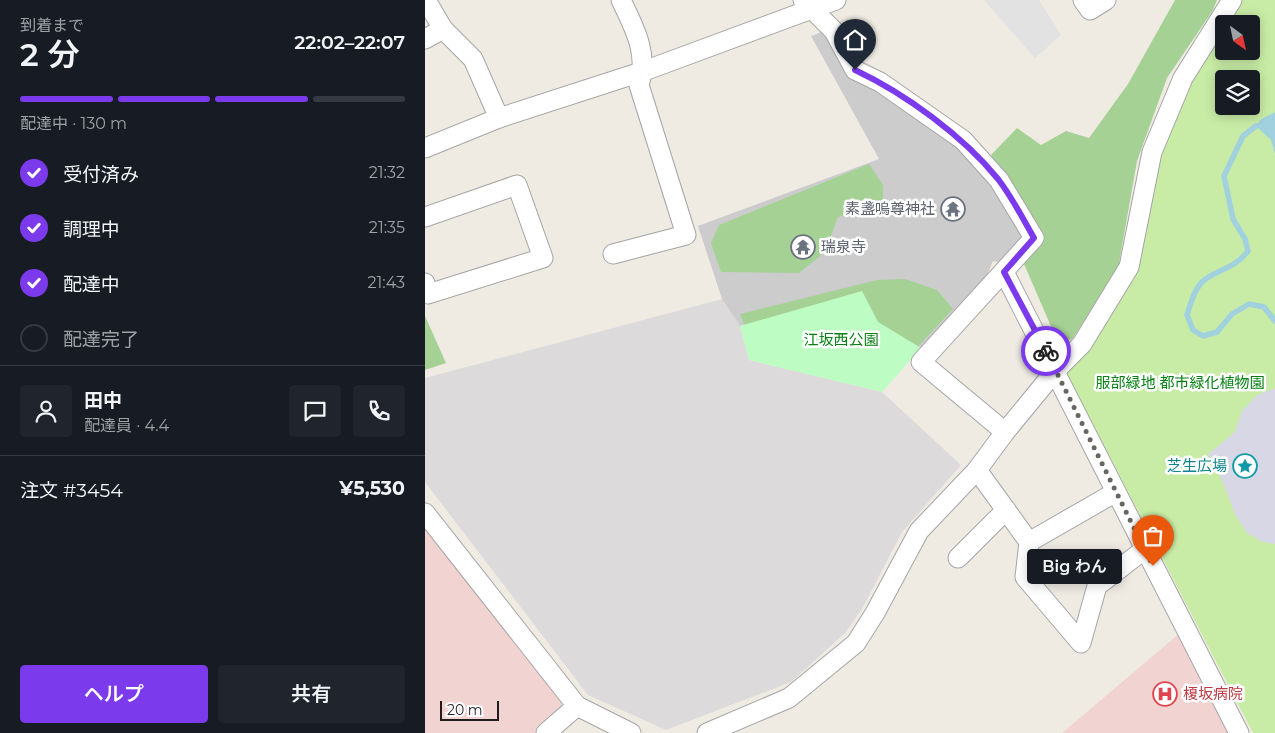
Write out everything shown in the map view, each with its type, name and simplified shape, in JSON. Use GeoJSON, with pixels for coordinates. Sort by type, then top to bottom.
{"type":"FeatureCollection","features":[{"type":"Feature","properties":{"kind":"street"},"geometry":{"type":"LineString","coordinates":[[426,0],[443,29],[473,59],[499,118]]}},
{"type":"Feature","properties":{"kind":"street"},"geometry":{"type":"LineString","coordinates":[[613,254],[687,235],[639,85],[644,71],[643,54],[621,0]]}},
{"type":"Feature","properties":{"kind":"street"},"geometry":{"type":"LineString","coordinates":[[425,148],[499,118],[644,71],[808,4],[836,0]]}},
{"type":"Feature","properties":{"kind":"street"},"geometry":{"type":"LineString","coordinates":[[1083,0],[1090,10],[1106,0]]}},
{"type":"Feature","properties":{"kind":"street"},"geometry":{"type":"LineString","coordinates":[[707,733],[789,698],[856,643],[875,613],[919,531],[977,470],[1055,370],[1082,344],[1129,267],[1152,152],[1183,78],[1232,0]]}},
{"type":"Feature","properties":{"kind":"street"},"geometry":{"type":"LineString","coordinates":[[808,4],[834,30],[855,70],[880,82],[963,140],[999,180],[1034,238],[921,362],[1005,432]]}},
{"type":"Feature","properties":{"kind":"street"},"geometry":{"type":"LineString","coordinates":[[425,39],[443,29]]}},
{"type":"Feature","properties":{"kind":"street"},"geometry":{"type":"LineString","coordinates":[[425,217],[517,185],[543,258],[428,294],[425,284]]}},
{"type":"Feature","properties":{"kind":"street"},"geometry":{"type":"LineString","coordinates":[[1004,272],[1239,733]]}},
{"type":"Feature","properties":{"kind":"street"},"geometry":{"type":"LineString","coordinates":[[977,470],[1029,542],[1025,577],[1081,643],[1097,586],[1145,549]]}},
{"type":"Feature","properties":{"kind":"street"},"geometry":{"type":"LineString","coordinates":[[1029,542],[1116,492]]}},
{"type":"Feature","properties":{"kind":"street"},"geometry":{"type":"LineString","coordinates":[[958,558],[1005,510]]}},
{"type":"Feature","properties":{"kind":"street"},"geometry":{"type":"LineString","coordinates":[[425,513],[577,706],[631,733]]}},
{"type":"Feature","properties":{"kind":"street"},"geometry":{"type":"LineString","coordinates":[[546,733],[577,706]]}},
{"type":"Feature","properties":{"kind":"shaded area"},"geometry":{"type":"Polygon","coordinates":[[[984,0],[1039,0],[1061,35],[1035,58],[984,0]]]}},
{"type":"Feature","properties":{"kind":"shaded area"},"geometry":{"type":"Polygon","coordinates":[[[829,29],[853,74],[945,132],[993,183],[1023,232],[1021,246],[1004,263],[993,261],[983,285],[921,348],[878,322],[862,291],[740,326],[722,299],[698,226],[879,159],[811,36],[829,29]]]}},
{"type":"Feature","properties":{"kind":"shaded area"},"geometry":{"type":"Polygon","coordinates":[[[722,299],[740,326],[749,360],[882,392],[961,465],[902,532],[863,607],[846,632],[791,682],[666,730],[588,695],[425,482],[425,378],[722,299]]]}},
{"type":"Feature","properties":{"kind":"shaded area","name":"芝生広場"},"geometry":{"type":"Polygon","coordinates":[[[1275,388],[1275,544],[1263,542],[1247,533],[1235,514],[1221,478],[1208,454],[1235,432],[1242,411],[1257,395],[1275,388]]]}},
{"type":"Feature","properties":{"kind":"shaded area"},"geometry":{"type":"Polygon","coordinates":[[[425,530],[562,699],[560,712],[535,733],[425,733],[425,530]]]}},
{"type":"Feature","properties":{"kind":"shaded area","name":"榎坂病院"},"geometry":{"type":"Polygon","coordinates":[[[1180,633],[1231,733],[1062,733],[1180,633]]]}},
{"type":"Feature","properties":{"kind":"green space"},"geometry":{"type":"Polygon","coordinates":[[[1175,0],[1217,0],[1213,10],[1167,78],[1137,161],[1118,269],[1073,338],[1059,345],[1024,264],[1044,239],[1022,198],[991,155],[1017,128],[1041,145],[1066,131],[1089,138],[1128,84],[1175,0]]]}},
{"type":"Feature","properties":{"kind":"green space","name":"服部緑地 都市緑化植物園"},"geometry":{"type":"Polygon","coordinates":[[[1242,0],[1275,0],[1275,733],[1253,733],[1066,372],[1134,272],[1157,159],[1194,77],[1215,45],[1215,60],[1260,60],[1260,15],[1234,15],[1242,0]]]}},
{"type":"Feature","properties":{"kind":"green space"},"geometry":{"type":"Polygon","coordinates":[[[869,164],[883,185],[883,205],[838,217],[825,252],[799,273],[721,272],[711,243],[719,225],[869,164]]]}},
{"type":"Feature","properties":{"kind":"green space","name":"江坂西公園"},"geometry":{"type":"Polygon","coordinates":[[[905,279],[937,290],[953,309],[884,383],[755,352],[740,314],[877,280],[905,279]]]}},
{"type":"Feature","properties":{"kind":"green space","name":"江坂西公園"},"geometry":{"type":"Polygon","coordinates":[[[862,291],[878,322],[921,348],[882,392],[749,360],[740,326],[862,291]]]}},
{"type":"Feature","properties":{"kind":"green space"},"geometry":{"type":"Polygon","coordinates":[[[425,316],[446,363],[425,370],[425,316]]]}},
{"type":"Feature","properties":{"kind":"water"},"geometry":{"type":"Polygon","coordinates":[[[1275,112],[1275,154],[1271,140],[1256,126],[1260,120],[1275,112]]]}},
{"type":"Feature","properties":{"kind":"waterway"},"geometry":{"type":"LineString","coordinates":[[1256,126],[1243,136],[1224,176],[1233,219],[1245,239],[1248,251],[1237,262],[1213,274],[1199,285],[1187,315],[1193,330],[1203,336],[1217,332],[1232,314],[1249,304],[1264,307],[1275,321]]}},
{"type":"Feature","properties":{"kind":"way so far"},"geometry":{"type":"LineString","coordinates":[[1046,351],[1153,566]]}},
{"type":"Feature","properties":{"kind":"place","name":"素盞嗚尊神社"},"geometry":{"type":"Point","coordinates":[953,209]}},
{"type":"Feature","properties":{"kind":"place","name":"瑞泉寺"},"geometry":{"type":"Point","coordinates":[803,247]}},
{"type":"Feature","properties":{"kind":"place","name":"芝生広場"},"geometry":{"type":"Point","coordinates":[1245,466]}},
{"type":"Feature","properties":{"kind":"place","name":"Big わん"},"geometry":{"type":"Point","coordinates":[1153,566]}},
{"type":"Feature","properties":{"kind":"place","name":"榎坂病院"},"geometry":{"type":"Point","coordinates":[1165,694]}},
{"type":"Feature","properties":{"kind":"route"},"geometry":{"type":"LineString","coordinates":[[855,70],[880,82],[963,140],[999,180],[1034,238],[1004,272],[1046,351]]}}]}
